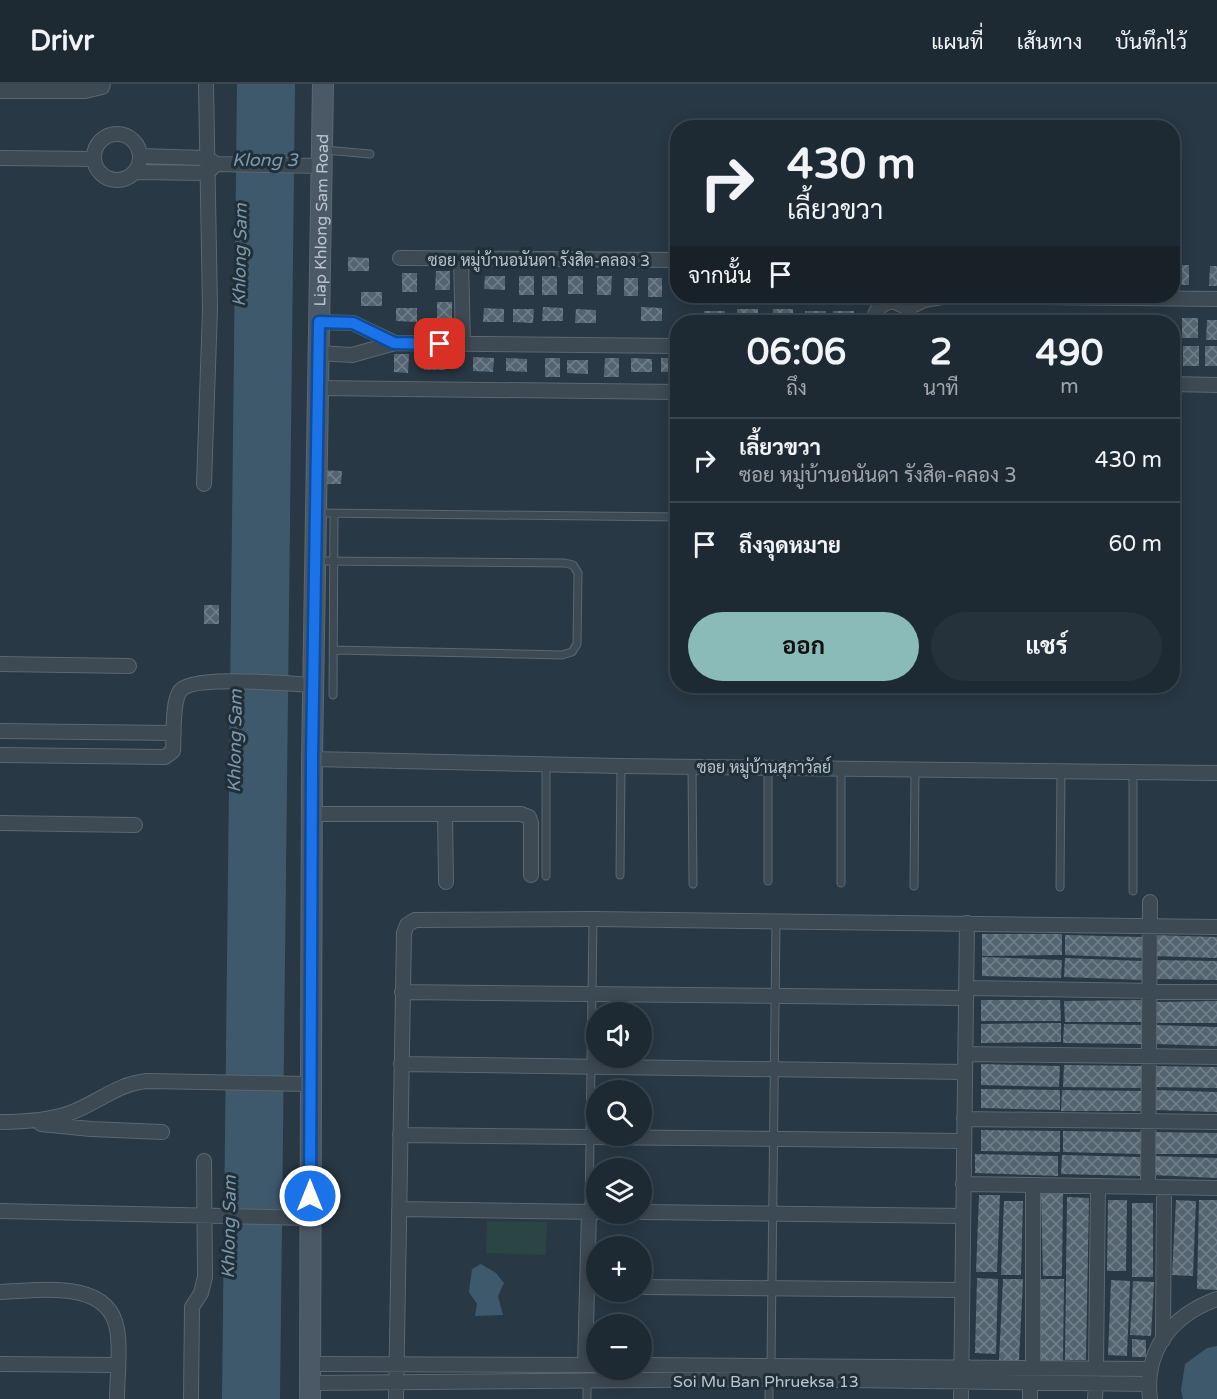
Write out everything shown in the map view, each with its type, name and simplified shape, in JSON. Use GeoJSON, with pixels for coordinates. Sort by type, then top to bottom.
{"type":"FeatureCollection","features":[{"type":"Feature","properties":{"kind":"main road","name":"Liap Khlong Sam Road"},"geometry":{"type":"LineString","coordinates":[[311,1382],[312,759],[314,685],[325,560],[316,388],[323,84]]}},
{"type":"Feature","properties":{"kind":"street"},"geometry":{"type":"LineString","coordinates":[[0,91],[85,91],[102,87],[103,84]]}},
{"type":"Feature","properties":{"kind":"street"},"geometry":{"type":"LineString","coordinates":[[204,484],[213,165],[206,84]]}},
{"type":"Feature","properties":{"kind":"street"},"geometry":{"type":"LineString","coordinates":[[135,172],[140,156],[134,142],[120,135],[104,138],[95,151],[96,167],[106,178],[122,180],[135,172],[213,165],[296,165],[321,158]]}},
{"type":"Feature","properties":{"kind":"street"},"geometry":{"type":"LineString","coordinates":[[140,156],[213,165]]}},
{"type":"Feature","properties":{"kind":"street"},"geometry":{"type":"LineString","coordinates":[[0,158],[94,159]]}},
{"type":"Feature","properties":{"kind":"street","name":"ซอย หมู่บ้านอนันดา รังสิต-คลอง 3"},"geometry":{"type":"LineString","coordinates":[[400,258],[670,261]]}},
{"type":"Feature","properties":{"kind":"street"},"geometry":{"type":"LineString","coordinates":[[461,260],[463,344]]}},
{"type":"Feature","properties":{"kind":"street"},"geometry":{"type":"LineString","coordinates":[[1180,299],[1217,299]]}},
{"type":"Feature","properties":{"kind":"street"},"geometry":{"type":"LineString","coordinates":[[901,303],[908,308],[910,315]]}},
{"type":"Feature","properties":{"kind":"street"},"geometry":{"type":"LineString","coordinates":[[908,308],[918,303]]}},
{"type":"Feature","properties":{"kind":"street"},"geometry":{"type":"LineString","coordinates":[[319,322],[353,323],[394,343]]}},
{"type":"Feature","properties":{"kind":"street"},"geometry":{"type":"LineString","coordinates":[[318,353],[352,355],[394,343],[670,346]]}},
{"type":"Feature","properties":{"kind":"street"},"geometry":{"type":"LineString","coordinates":[[1180,384],[1217,385]]}},
{"type":"Feature","properties":{"kind":"street"},"geometry":{"type":"LineString","coordinates":[[316,388],[670,392]]}},
{"type":"Feature","properties":{"kind":"street"},"geometry":{"type":"LineString","coordinates":[[0,664],[129,666]]}},
{"type":"Feature","properties":{"kind":"street"},"geometry":{"type":"LineString","coordinates":[[0,755],[165,757],[173,751],[176,700],[180,691],[188,685],[207,682],[314,685]]}},
{"type":"Feature","properties":{"kind":"street"},"geometry":{"type":"LineString","coordinates":[[0,731],[174,733]]}},
{"type":"Feature","properties":{"kind":"street","name":"ซอย หมู่บ้านสุภาวัลย์"},"geometry":{"type":"LineString","coordinates":[[312,759],[621,766],[1217,773]]}},
{"type":"Feature","properties":{"kind":"street"},"geometry":{"type":"LineString","coordinates":[[313,814],[521,814],[529,817],[531,823],[531,875]]}},
{"type":"Feature","properties":{"kind":"street"},"geometry":{"type":"LineString","coordinates":[[445,814],[446,882]]}},
{"type":"Feature","properties":{"kind":"street"},"geometry":{"type":"LineString","coordinates":[[0,823],[135,825]]}},
{"type":"Feature","properties":{"kind":"street"},"geometry":{"type":"LineString","coordinates":[[1148,1187],[1150,902]]}},
{"type":"Feature","properties":{"kind":"street"},"geometry":{"type":"LineString","coordinates":[[396,1399],[402,992],[404,933],[407,925],[416,920],[593,919],[1217,927]]}},
{"type":"Feature","properties":{"kind":"street"},"geometry":{"type":"LineString","coordinates":[[961,1399],[967,923]]}},
{"type":"Feature","properties":{"kind":"street"},"geometry":{"type":"LineString","coordinates":[[402,992],[775,996],[1217,992]]}},
{"type":"Feature","properties":{"kind":"street"},"geometry":{"type":"LineString","coordinates":[[965,1054],[1217,1057]]}},
{"type":"Feature","properties":{"kind":"street"},"geometry":{"type":"LineString","coordinates":[[401,1064],[586,1067]]}},
{"type":"Feature","properties":{"kind":"street"},"geometry":{"type":"LineString","coordinates":[[652,1068],[965,1072]]}},
{"type":"Feature","properties":{"kind":"street"},"geometry":{"type":"LineString","coordinates":[[28,1122],[70,1113],[128,1083],[147,1080],[311,1084]]}},
{"type":"Feature","properties":{"kind":"street"},"geometry":{"type":"LineString","coordinates":[[964,1119],[1217,1122]]}},
{"type":"Feature","properties":{"kind":"street"},"geometry":{"type":"LineString","coordinates":[[0,1122],[162,1132]]}},
{"type":"Feature","properties":{"kind":"street"},"geometry":{"type":"LineString","coordinates":[[400,1135],[586,1137]]}},
{"type":"Feature","properties":{"kind":"street"},"geometry":{"type":"LineString","coordinates":[[652,1138],[964,1141]]}},
{"type":"Feature","properties":{"kind":"street"},"geometry":{"type":"LineString","coordinates":[[191,1399],[192,1307],[201,1293],[205,1277],[209,1217],[204,1161]]}},
{"type":"Feature","properties":{"kind":"street"},"geometry":{"type":"LineString","coordinates":[[963,1184],[1217,1188]]}},
{"type":"Feature","properties":{"kind":"street"},"geometry":{"type":"LineString","coordinates":[[1033,1185],[1033,1368]]}},
{"type":"Feature","properties":{"kind":"street"},"geometry":{"type":"LineString","coordinates":[[1096,1368],[1098,1186]]}},
{"type":"Feature","properties":{"kind":"street"},"geometry":{"type":"LineString","coordinates":[[1163,1340],[1164,1187]]}},
{"type":"Feature","properties":{"kind":"street"},"geometry":{"type":"LineString","coordinates":[[399,1209],[586,1212]]}},
{"type":"Feature","properties":{"kind":"street"},"geometry":{"type":"LineString","coordinates":[[0,1211],[310,1218]]}},
{"type":"Feature","properties":{"kind":"street"},"geometry":{"type":"LineString","coordinates":[[652,1212],[963,1216]]}},
{"type":"Feature","properties":{"kind":"street"},"geometry":{"type":"LineString","coordinates":[[652,1287],[962,1290]]}},
{"type":"Feature","properties":{"kind":"street"},"geometry":{"type":"LineString","coordinates":[[0,1292],[61,1291],[96,1297],[107,1305],[117,1328],[117,1399]]}},
{"type":"Feature","properties":{"kind":"street"},"geometry":{"type":"LineString","coordinates":[[1150,1399],[1149,1369],[1163,1340],[1176,1321],[1196,1306],[1217,1299]]}},
{"type":"Feature","properties":{"kind":"street"},"geometry":{"type":"LineString","coordinates":[[0,1364],[117,1365]]}},
{"type":"Feature","properties":{"kind":"street","name":"Soi Mu Ban Phrueksa 13"},"geometry":{"type":"LineString","coordinates":[[652,1365],[771,1364],[1149,1369]]}},
{"type":"Feature","properties":{"kind":"street"},"geometry":{"type":"LineString","coordinates":[[311,1382],[396,1366],[586,1365]]}},
{"type":"Feature","properties":{"kind":"street","name":"Soi Mu Ban Phrueksa 13"},"geometry":{"type":"LineString","coordinates":[[311,1382],[769,1379],[1149,1384]]}},
{"type":"Feature","properties":{"kind":"street"},"geometry":{"type":"LineString","coordinates":[[1030,1383],[1030,1399]]}},
{"type":"Feature","properties":{"kind":"street"},"geometry":{"type":"LineString","coordinates":[[1095,1399],[1096,1383]]}},
{"type":"Feature","properties":{"kind":"lane"},"geometry":{"type":"LineString","coordinates":[[321,158],[370,154]]}},
{"type":"Feature","properties":{"kind":"lane"},"geometry":{"type":"LineString","coordinates":[[324,514],[670,517]]}},
{"type":"Feature","properties":{"kind":"lane"},"geometry":{"type":"LineString","coordinates":[[333,695],[334,650],[325,560],[565,563],[573,565],[578,573],[577,644],[572,652],[562,656],[334,650]]}},
{"type":"Feature","properties":{"kind":"lane"},"geometry":{"type":"LineString","coordinates":[[546,764],[546,876]]}},
{"type":"Feature","properties":{"kind":"lane"},"geometry":{"type":"LineString","coordinates":[[620,875],[621,766]]}},
{"type":"Feature","properties":{"kind":"lane"},"geometry":{"type":"LineString","coordinates":[[692,766],[693,884]]}},
{"type":"Feature","properties":{"kind":"lane"},"geometry":{"type":"LineString","coordinates":[[768,767],[768,881]]}},
{"type":"Feature","properties":{"kind":"lane"},"geometry":{"type":"LineString","coordinates":[[841,767],[841,883]]}},
{"type":"Feature","properties":{"kind":"lane"},"geometry":{"type":"LineString","coordinates":[[914,886],[915,770]]}},
{"type":"Feature","properties":{"kind":"lane"},"geometry":{"type":"LineString","coordinates":[[1060,886],[1061,771]]}},
{"type":"Feature","properties":{"kind":"lane"},"geometry":{"type":"LineString","coordinates":[[1133,772],[1133,891]]}},
{"type":"Feature","properties":{"kind":"lane"},"geometry":{"type":"LineString","coordinates":[[592,1002],[593,919]]}},
{"type":"Feature","properties":{"kind":"lane"},"geometry":{"type":"LineString","coordinates":[[771,1364],[776,921]]}},
{"type":"Feature","properties":{"kind":"lane"},"geometry":{"type":"LineString","coordinates":[[769,1379],[769,1399]]}},
{"type":"Feature","properties":{"kind":"lane"},"geometry":{"type":"LineString","coordinates":[[587,1381],[587,1399]]}},
{"type":"Feature","properties":{"kind":"green space"},"geometry":{"type":"Polygon","coordinates":[[[487,1221],[547,1222],[546,1255],[486,1253],[487,1221]]]}},
{"type":"Feature","properties":{"kind":"water","name":"Klong 3"},"geometry":{"type":"Polygon","coordinates":[[[237,84],[295,84],[280,1399],[222,1399],[237,84]]]}},
{"type":"Feature","properties":{"kind":"water"},"geometry":{"type":"Polygon","coordinates":[[[481,1264],[496,1273],[504,1283],[498,1296],[503,1315],[475,1316],[477,1304],[469,1292],[472,1269],[481,1264]]]}},
{"type":"Feature","properties":{"kind":"water"},"geometry":{"type":"Polygon","coordinates":[[[1217,1346],[1217,1399],[1183,1399],[1181,1390],[1185,1364],[1207,1348],[1217,1346]]]}},
{"type":"Feature","properties":{"kind":"building"},"geometry":{"type":"Polygon","coordinates":[[[348,257],[369,258],[369,271],[348,271],[348,257]]]}},
{"type":"Feature","properties":{"kind":"building"},"geometry":{"type":"Polygon","coordinates":[[[1180,265],[1189,265],[1189,285],[1180,285],[1180,265]]]}},
{"type":"Feature","properties":{"kind":"building"},"geometry":{"type":"Polygon","coordinates":[[[1210,266],[1217,266],[1217,286],[1209,286],[1210,266]]]}},
{"type":"Feature","properties":{"kind":"building"},"geometry":{"type":"Polygon","coordinates":[[[436,271],[450,271],[450,290],[435,290],[436,271]]]}},
{"type":"Feature","properties":{"kind":"building"},"geometry":{"type":"Polygon","coordinates":[[[402,273],[417,273],[417,292],[402,292],[402,273]]]}},
{"type":"Feature","properties":{"kind":"building"},"geometry":{"type":"Polygon","coordinates":[[[485,276],[505,276],[505,290],[484,289],[485,276]]]}},
{"type":"Feature","properties":{"kind":"building"},"geometry":{"type":"Polygon","coordinates":[[[519,276],[534,276],[534,295],[519,295],[519,276]]]}},
{"type":"Feature","properties":{"kind":"building"},"geometry":{"type":"Polygon","coordinates":[[[542,276],[557,276],[557,295],[542,295],[542,276]]]}},
{"type":"Feature","properties":{"kind":"building"},"geometry":{"type":"Polygon","coordinates":[[[568,276],[583,276],[583,294],[568,294],[568,276]]]}},
{"type":"Feature","properties":{"kind":"building"},"geometry":{"type":"Polygon","coordinates":[[[597,276],[612,276],[611,295],[597,295],[597,276]]]}},
{"type":"Feature","properties":{"kind":"building"},"geometry":{"type":"Polygon","coordinates":[[[624,278],[638,278],[638,296],[624,296],[624,278]]]}},
{"type":"Feature","properties":{"kind":"building"},"geometry":{"type":"Polygon","coordinates":[[[648,278],[662,278],[662,297],[648,297],[648,278]]]}},
{"type":"Feature","properties":{"kind":"building"},"geometry":{"type":"Polygon","coordinates":[[[361,292],[382,292],[382,306],[361,306],[361,292]]]}},
{"type":"Feature","properties":{"kind":"building"},"geometry":{"type":"Polygon","coordinates":[[[437,302],[452,302],[452,321],[437,321],[437,302]]]}},
{"type":"Feature","properties":{"kind":"building"},"geometry":{"type":"Polygon","coordinates":[[[543,307],[563,308],[563,321],[542,321],[543,307]]]}},
{"type":"Feature","properties":{"kind":"building"},"geometry":{"type":"Polygon","coordinates":[[[641,307],[662,308],[662,321],[641,321],[641,307]]]}},
{"type":"Feature","properties":{"kind":"building"},"geometry":{"type":"Polygon","coordinates":[[[396,308],[417,308],[417,322],[396,321],[396,308]]]}},
{"type":"Feature","properties":{"kind":"building"},"geometry":{"type":"Polygon","coordinates":[[[484,308],[504,309],[504,322],[483,322],[484,308]]]}},
{"type":"Feature","properties":{"kind":"building"},"geometry":{"type":"Polygon","coordinates":[[[513,309],[534,309],[533,323],[513,322],[513,309]]]}},
{"type":"Feature","properties":{"kind":"building"},"geometry":{"type":"Polygon","coordinates":[[[576,309],[596,310],[596,323],[575,323],[576,309]]]}},
{"type":"Feature","properties":{"kind":"building"},"geometry":{"type":"Polygon","coordinates":[[[737,309],[758,309],[758,315],[737,315],[737,309]]]}},
{"type":"Feature","properties":{"kind":"building"},"geometry":{"type":"Polygon","coordinates":[[[773,309],[793,309],[793,315],[773,315],[773,309]]]}},
{"type":"Feature","properties":{"kind":"building"},"geometry":{"type":"Polygon","coordinates":[[[704,311],[725,311],[725,315],[704,315],[704,311]]]}},
{"type":"Feature","properties":{"kind":"building"},"geometry":{"type":"Polygon","coordinates":[[[805,311],[826,311],[826,315],[805,315],[805,311]]]}},
{"type":"Feature","properties":{"kind":"building"},"geometry":{"type":"Polygon","coordinates":[[[833,311],[854,311],[854,315],[833,315],[833,311]]]}},
{"type":"Feature","properties":{"kind":"building"},"geometry":{"type":"Polygon","coordinates":[[[1182,318],[1198,318],[1198,338],[1182,338],[1182,318]]]}},
{"type":"Feature","properties":{"kind":"building"},"geometry":{"type":"Polygon","coordinates":[[[1207,320],[1217,320],[1217,340],[1206,340],[1207,320]]]}},
{"type":"Feature","properties":{"kind":"building"},"geometry":{"type":"Polygon","coordinates":[[[1183,346],[1199,346],[1199,366],[1183,366],[1183,346]]]}},
{"type":"Feature","properties":{"kind":"building"},"geometry":{"type":"Polygon","coordinates":[[[1205,346],[1217,346],[1217,366],[1205,366],[1205,346]]]}},
{"type":"Feature","properties":{"kind":"building"},"geometry":{"type":"Polygon","coordinates":[[[394,354],[409,354],[408,373],[394,372],[394,354]]]}},
{"type":"Feature","properties":{"kind":"building"},"geometry":{"type":"Polygon","coordinates":[[[425,356],[445,357],[445,370],[424,370],[425,356]]]}},
{"type":"Feature","properties":{"kind":"building"},"geometry":{"type":"Polygon","coordinates":[[[473,357],[494,358],[493,372],[473,371],[473,357]]]}},
{"type":"Feature","properties":{"kind":"building"},"geometry":{"type":"Polygon","coordinates":[[[506,358],[527,359],[527,372],[506,371],[506,358]]]}},
{"type":"Feature","properties":{"kind":"building"},"geometry":{"type":"Polygon","coordinates":[[[545,358],[560,358],[560,377],[545,377],[545,358]]]}},
{"type":"Feature","properties":{"kind":"building"},"geometry":{"type":"Polygon","coordinates":[[[605,358],[619,358],[619,377],[604,377],[605,358]]]}},
{"type":"Feature","properties":{"kind":"building"},"geometry":{"type":"Polygon","coordinates":[[[631,358],[652,359],[652,372],[631,372],[631,358]]]}},
{"type":"Feature","properties":{"kind":"building"},"geometry":{"type":"Polygon","coordinates":[[[661,358],[670,358],[670,372],[661,372],[661,358]]]}},
{"type":"Feature","properties":{"kind":"building"},"geometry":{"type":"Polygon","coordinates":[[[567,360],[588,360],[588,374],[567,373],[567,360]]]}},
{"type":"Feature","properties":{"kind":"building"},"geometry":{"type":"Polygon","coordinates":[[[321,470],[342,471],[341,484],[321,484],[321,470]]]}},
{"type":"Feature","properties":{"kind":"building"},"geometry":{"type":"Polygon","coordinates":[[[204,605],[219,605],[219,624],[204,624],[204,605]]]}},
{"type":"Feature","properties":{"kind":"building"},"geometry":{"type":"Polygon","coordinates":[[[982,934],[1062,934],[1062,955],[982,956],[982,934]]]}},
{"type":"Feature","properties":{"kind":"building"},"geometry":{"type":"Polygon","coordinates":[[[1065,935],[1143,937],[1143,958],[1065,955],[1065,935]]]}},
{"type":"Feature","properties":{"kind":"building"},"geometry":{"type":"Polygon","coordinates":[[[1153,935],[1217,937],[1217,958],[1153,956],[1153,935]]]}},
{"type":"Feature","properties":{"kind":"building"},"geometry":{"type":"Polygon","coordinates":[[[982,957],[1062,960],[1061,978],[982,976],[982,957]]]}},
{"type":"Feature","properties":{"kind":"building"},"geometry":{"type":"Polygon","coordinates":[[[1065,958],[1143,961],[1143,980],[1064,977],[1065,958]]]}},
{"type":"Feature","properties":{"kind":"building"},"geometry":{"type":"Polygon","coordinates":[[[1157,960],[1217,961],[1217,980],[1156,979],[1157,960]]]}},
{"type":"Feature","properties":{"kind":"building"},"geometry":{"type":"Polygon","coordinates":[[[981,1000],[1060,1000],[1061,1021],[981,1021],[981,1000]]]}},
{"type":"Feature","properties":{"kind":"building"},"geometry":{"type":"Polygon","coordinates":[[[1143,1000],[1143,1022],[1065,1022],[1064,1001],[1143,1000]]]}},
{"type":"Feature","properties":{"kind":"building"},"geometry":{"type":"Polygon","coordinates":[[[1217,1001],[1217,1023],[1155,1023],[1155,1002],[1217,1001]]]}},
{"type":"Feature","properties":{"kind":"building"},"geometry":{"type":"Polygon","coordinates":[[[1061,1023],[1061,1042],[981,1043],[981,1024],[1061,1023]]]}},
{"type":"Feature","properties":{"kind":"building"},"geometry":{"type":"Polygon","coordinates":[[[1064,1024],[1143,1025],[1142,1044],[1063,1043],[1064,1024]]]}},
{"type":"Feature","properties":{"kind":"building"},"geometry":{"type":"Polygon","coordinates":[[[1156,1025],[1217,1027],[1217,1046],[1155,1044],[1156,1025]]]}},
{"type":"Feature","properties":{"kind":"building"},"geometry":{"type":"Polygon","coordinates":[[[981,1064],[1060,1066],[1059,1087],[981,1085],[981,1064]]]}},
{"type":"Feature","properties":{"kind":"building"},"geometry":{"type":"Polygon","coordinates":[[[1064,1065],[1142,1066],[1142,1088],[1063,1087],[1064,1065]]]}},
{"type":"Feature","properties":{"kind":"building"},"geometry":{"type":"Polygon","coordinates":[[[1152,1066],[1217,1067],[1217,1088],[1152,1087],[1152,1066]]]}},
{"type":"Feature","properties":{"kind":"building"},"geometry":{"type":"Polygon","coordinates":[[[981,1089],[1060,1090],[1060,1110],[981,1108],[981,1089]]]}},
{"type":"Feature","properties":{"kind":"building"},"geometry":{"type":"Polygon","coordinates":[[[1062,1090],[1142,1091],[1141,1111],[1061,1111],[1062,1090]]]}},
{"type":"Feature","properties":{"kind":"building"},"geometry":{"type":"Polygon","coordinates":[[[1155,1090],[1217,1092],[1217,1112],[1154,1110],[1155,1090]]]}},
{"type":"Feature","properties":{"kind":"building"},"geometry":{"type":"Polygon","coordinates":[[[981,1130],[1060,1131],[1060,1152],[981,1151],[981,1130]]]}},
{"type":"Feature","properties":{"kind":"building"},"geometry":{"type":"Polygon","coordinates":[[[1063,1131],[1142,1132],[1142,1154],[1063,1152],[1063,1131]]]}},
{"type":"Feature","properties":{"kind":"building"},"geometry":{"type":"Polygon","coordinates":[[[1151,1132],[1217,1133],[1217,1154],[1151,1154],[1151,1132]]]}},
{"type":"Feature","properties":{"kind":"building"},"geometry":{"type":"Polygon","coordinates":[[[975,1154],[1058,1156],[1058,1176],[975,1173],[975,1154]]]}},
{"type":"Feature","properties":{"kind":"building"},"geometry":{"type":"Polygon","coordinates":[[[1062,1155],[1141,1157],[1140,1176],[1061,1174],[1062,1155]]]}},
{"type":"Feature","properties":{"kind":"building"},"geometry":{"type":"Polygon","coordinates":[[[1152,1156],[1217,1158],[1217,1178],[1152,1175],[1152,1156]]]}},
{"type":"Feature","properties":{"kind":"building"},"geometry":{"type":"Polygon","coordinates":[[[1041,1194],[1063,1194],[1062,1276],[1043,1276],[1041,1194]]]}},
{"type":"Feature","properties":{"kind":"building"},"geometry":{"type":"Polygon","coordinates":[[[979,1195],[1000,1195],[997,1272],[976,1272],[979,1195]]]}},
{"type":"Feature","properties":{"kind":"building"},"geometry":{"type":"Polygon","coordinates":[[[1067,1197],[1089,1198],[1086,1360],[1065,1360],[1067,1197]]]}},
{"type":"Feature","properties":{"kind":"building"},"geometry":{"type":"Polygon","coordinates":[[[1108,1200],[1127,1200],[1126,1271],[1107,1271],[1108,1200]]]}},
{"type":"Feature","properties":{"kind":"building"},"geometry":{"type":"Polygon","coordinates":[[[1176,1200],[1196,1201],[1193,1276],[1172,1275],[1176,1200]]]}},
{"type":"Feature","properties":{"kind":"building"},"geometry":{"type":"Polygon","coordinates":[[[1199,1200],[1217,1200],[1217,1290],[1197,1289],[1199,1200]]]}},
{"type":"Feature","properties":{"kind":"building"},"geometry":{"type":"Polygon","coordinates":[[[1004,1201],[1023,1201],[1021,1275],[1001,1275],[1004,1201]]]}},
{"type":"Feature","properties":{"kind":"building"},"geometry":{"type":"Polygon","coordinates":[[[1132,1203],[1153,1203],[1153,1277],[1132,1277],[1132,1203]]]}},
{"type":"Feature","properties":{"kind":"building"},"geometry":{"type":"Polygon","coordinates":[[[977,1278],[998,1279],[996,1354],[975,1353],[977,1278]]]}},
{"type":"Feature","properties":{"kind":"building"},"geometry":{"type":"Polygon","coordinates":[[[1003,1279],[1023,1279],[1019,1361],[999,1360],[1003,1279]]]}},
{"type":"Feature","properties":{"kind":"building"},"geometry":{"type":"Polygon","coordinates":[[[1040,1279],[1064,1279],[1063,1361],[1039,1361],[1040,1279]]]}},
{"type":"Feature","properties":{"kind":"building"},"geometry":{"type":"Polygon","coordinates":[[[1111,1280],[1130,1281],[1127,1356],[1108,1355],[1111,1280]]]}},
{"type":"Feature","properties":{"kind":"building"},"geometry":{"type":"Polygon","coordinates":[[[1133,1281],[1154,1282],[1151,1336],[1130,1335],[1133,1281]]]}},
{"type":"Feature","properties":{"kind":"building"},"geometry":{"type":"Polygon","coordinates":[[[1132,1339],[1146,1340],[1146,1357],[1132,1357],[1132,1339]]]}},
{"type":"Feature","properties":{"kind":"route"},"geometry":{"type":"LineString","coordinates":[[310,1196],[312,759],[316,388],[319,322],[353,323],[394,343],[440,344]]}},
{"type":"Feature","properties":{"kind":"water label","name":"Khlong Sam"},"geometry":{"type":"Point","coordinates":[240,255]}},
{"type":"Feature","properties":{"kind":"water label","name":"Khlong Sam"},"geometry":{"type":"Point","coordinates":[235,741]}},
{"type":"Feature","properties":{"kind":"water label","name":"Khlong Sam"},"geometry":{"type":"Point","coordinates":[229,1227]}}]}
